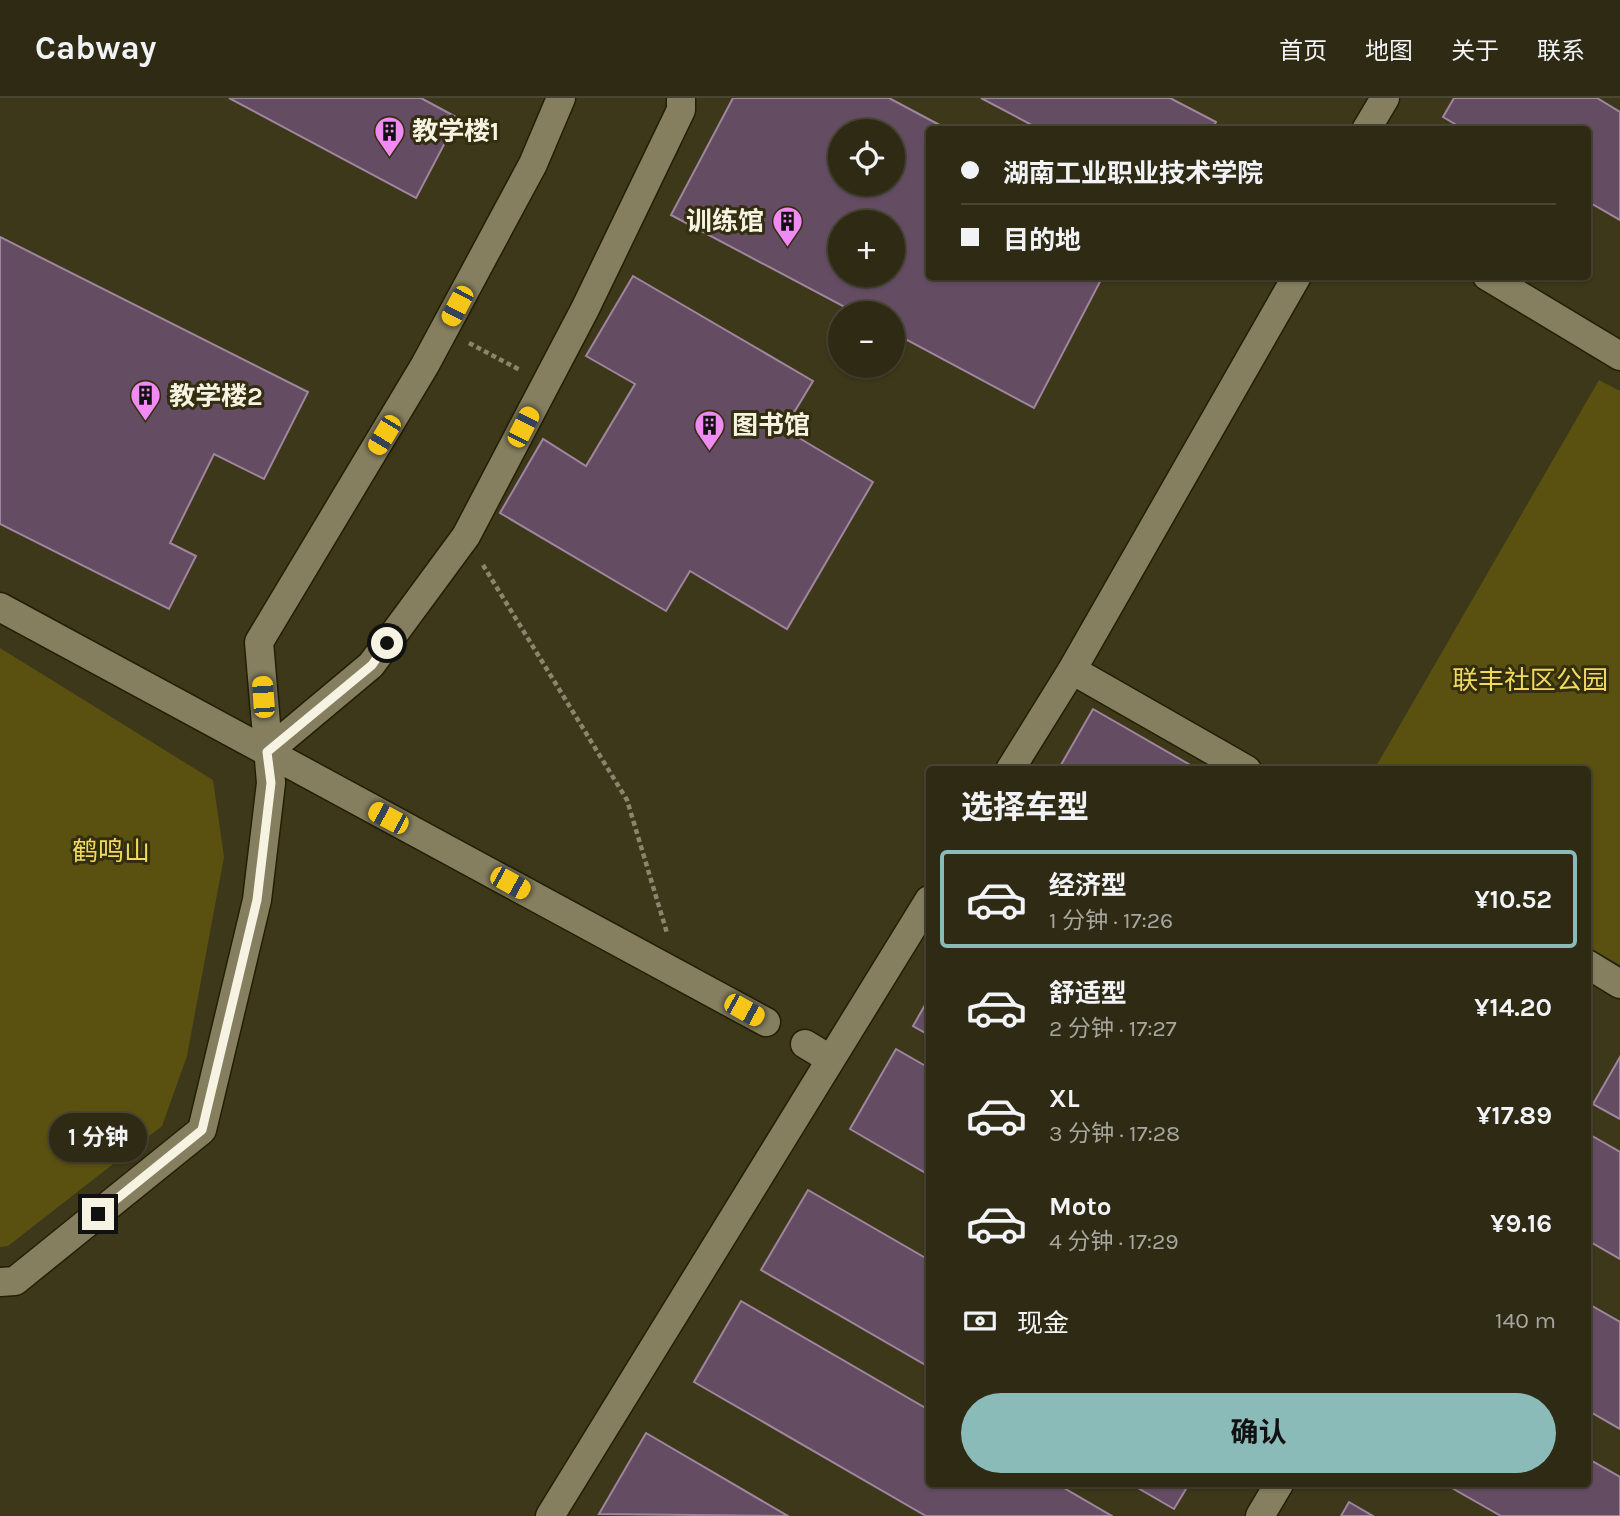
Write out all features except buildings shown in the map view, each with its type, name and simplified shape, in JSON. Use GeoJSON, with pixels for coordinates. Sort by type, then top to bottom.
{"type":"FeatureCollection","features":[{"type":"Feature","properties":{"kind":"street"},"geometry":{"type":"LineString","coordinates":[[0,1282],[15,1281],[202,1130],[257,900],[271,783],[259,642],[444,330],[533,163],[561,98]]}},
{"type":"Feature","properties":{"kind":"street"},"geometry":{"type":"LineString","coordinates":[[267,752],[372,665],[466,536],[546,383],[670,134],[681,110],[681,98]]}},
{"type":"Feature","properties":{"kind":"street"},"geometry":{"type":"LineString","coordinates":[[1368,126],[1385,98]]}},
{"type":"Feature","properties":{"kind":"street"},"geometry":{"type":"LineString","coordinates":[[1012,766],[1072,670],[1295,280]]}},
{"type":"Feature","properties":{"kind":"street"},"geometry":{"type":"LineString","coordinates":[[1493,280],[1620,356]]}},
{"type":"Feature","properties":{"kind":"street"},"geometry":{"type":"LineString","coordinates":[[0,607],[766,1022]]}},
{"type":"Feature","properties":{"kind":"street"},"geometry":{"type":"LineString","coordinates":[[1072,670],[1240,766]]}},
{"type":"Feature","properties":{"kind":"street"},"geometry":{"type":"LineString","coordinates":[[550,1516],[926,905]]}},
{"type":"Feature","properties":{"kind":"street"},"geometry":{"type":"LineString","coordinates":[[1591,970],[1620,984]]}},
{"type":"Feature","properties":{"kind":"street"},"geometry":{"type":"LineString","coordinates":[[805,1044],[830,1059]]}},
{"type":"Feature","properties":{"kind":"street"},"geometry":{"type":"LineString","coordinates":[[1260,1516],[1277,1487]]}},
{"type":"Feature","properties":{"kind":"path"},"geometry":{"type":"LineString","coordinates":[[444,330],[546,383]]}},
{"type":"Feature","properties":{"kind":"path"},"geometry":{"type":"LineString","coordinates":[[466,536],[626,800],[679,974]]}},
{"type":"Feature","properties":{"kind":"green space","name":"联丰社区公园"},"geometry":{"type":"Polygon","coordinates":[[[1599,380],[1620,391],[1620,965],[1591,948],[1591,766],[1376,766],[1599,380]]]}},
{"type":"Feature","properties":{"kind":"green space","name":"鹤鸣山"},"geometry":{"type":"Polygon","coordinates":[[[0,648],[213,780],[224,857],[187,1056],[162,1126],[8,1246],[0,1247],[0,648]]]}},
{"type":"Feature","properties":{"kind":"place","name":"教学楼1"},"geometry":{"type":"Point","coordinates":[389,158]}},
{"type":"Feature","properties":{"kind":"place","name":"训练馆"},"geometry":{"type":"Point","coordinates":[787,248]}},
{"type":"Feature","properties":{"kind":"place","name":"教学楼2"},"geometry":{"type":"Point","coordinates":[146,423]}},
{"type":"Feature","properties":{"kind":"place","name":"图书馆"},"geometry":{"type":"Point","coordinates":[709,452]}},
{"type":"Feature","properties":{"kind":"route"},"geometry":{"type":"LineString","coordinates":[[98,1214],[202,1130],[257,900],[271,783],[267,752],[372,665],[387,643]]}}]}
